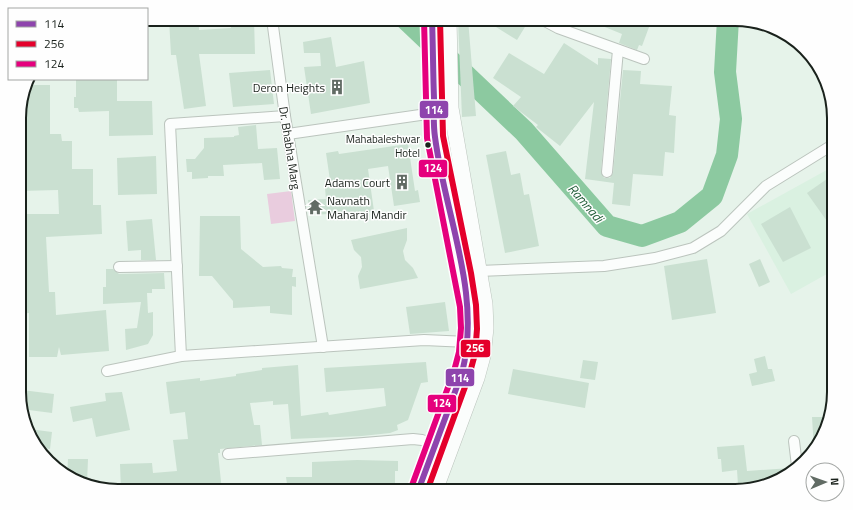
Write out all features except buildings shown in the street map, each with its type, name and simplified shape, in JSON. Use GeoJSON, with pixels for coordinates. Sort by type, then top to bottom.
{"type":"FeatureCollection","features":[{"type":"Feature","properties":{"kind":"main road"},"geometry":{"type":"LineString","coordinates":[[421,484],[462,373],[468,342],[468,306],[435,137],[433,107],[432,26]]}},
{"type":"Feature","properties":{"kind":"main road"},"geometry":{"type":"LineString","coordinates":[[438,484],[477,378],[483,356],[485,316],[479,271],[451,108],[449,26]]}},
{"type":"Feature","properties":{"kind":"main road"},"geometry":{"type":"LineString","coordinates":[[446,416],[461,423]]}},
{"type":"Feature","properties":{"kind":"street","name":"Dr. Bhabha Marg"},"geometry":{"type":"LineString","coordinates":[[273,26],[285,116],[322,347]]}},
{"type":"Feature","properties":{"kind":"street"},"geometry":{"type":"LineString","coordinates":[[554,26],[644,59]]}},
{"type":"Feature","properties":{"kind":"street"},"geometry":{"type":"LineString","coordinates":[[607,172],[618,50]]}},
{"type":"Feature","properties":{"kind":"street"},"geometry":{"type":"LineString","coordinates":[[288,134],[433,107]]}},
{"type":"Feature","properties":{"kind":"street"},"geometry":{"type":"LineString","coordinates":[[181,356],[170,124],[285,116]]}},
{"type":"Feature","properties":{"kind":"street"},"geometry":{"type":"LineString","coordinates":[[479,271],[604,266],[655,258],[693,248],[721,231],[766,186],[827,148]]}},
{"type":"Feature","properties":{"kind":"street"},"geometry":{"type":"LineString","coordinates":[[119,267],[177,266]]}},
{"type":"Feature","properties":{"kind":"street"},"geometry":{"type":"LineString","coordinates":[[107,371],[181,356],[424,340],[468,342]]}},
{"type":"Feature","properties":{"kind":"street"},"geometry":{"type":"LineString","coordinates":[[228,454],[413,439],[435,445]]}},
{"type":"Feature","properties":{"kind":"street"},"geometry":{"type":"LineString","coordinates":[[794,441],[796,460]]}},
{"type":"Feature","properties":{"kind":"shaded area"},"geometry":{"type":"Polygon","coordinates":[[[827,170],[827,274],[791,294],[747,214],[827,170]]]}},
{"type":"Feature","properties":{"kind":"shaded area"},"geometry":{"type":"Polygon","coordinates":[[[291,191],[295,221],[271,224],[267,194],[291,191]]]}},
{"type":"Feature","properties":{"kind":"waterway","name":"Ramnadi"},"geometry":{"type":"LineString","coordinates":[[413,26],[524,131],[607,226],[642,236],[680,222],[712,196],[727,155],[731,119],[725,72],[728,26]]}},
{"type":"Feature","properties":{"kind":"transit line","name":"124"},"geometry":{"type":"LineString","coordinates":[[412,484],[454,371],[459,352],[461,328],[460,307],[427,138],[424,26]]}},
{"type":"Feature","properties":{"kind":"transit line","name":"114"},"geometry":{"type":"LineString","coordinates":[[421,484],[462,373],[467,343],[468,313],[460,255],[440,167],[434,132],[432,26]]}},
{"type":"Feature","properties":{"kind":"transit line","name":"256"},"geometry":{"type":"LineString","coordinates":[[430,484],[469,376],[475,354],[477,329],[476,305],[471,273],[443,136],[440,26]]}},
{"type":"Feature","properties":{"kind":"place","name":"Deron Heights"},"geometry":{"type":"Point","coordinates":[337,87]}},
{"type":"Feature","properties":{"kind":"place","name":"Mahabaleshwar Hotel"},"geometry":{"type":"Point","coordinates":[428,145]}},
{"type":"Feature","properties":{"kind":"place","name":"Adams Court"},"geometry":{"type":"Point","coordinates":[402,182]}},
{"type":"Feature","properties":{"kind":"place","name":"Navnath Maharaj Mandir"},"geometry":{"type":"Point","coordinates":[315,207]}}]}
